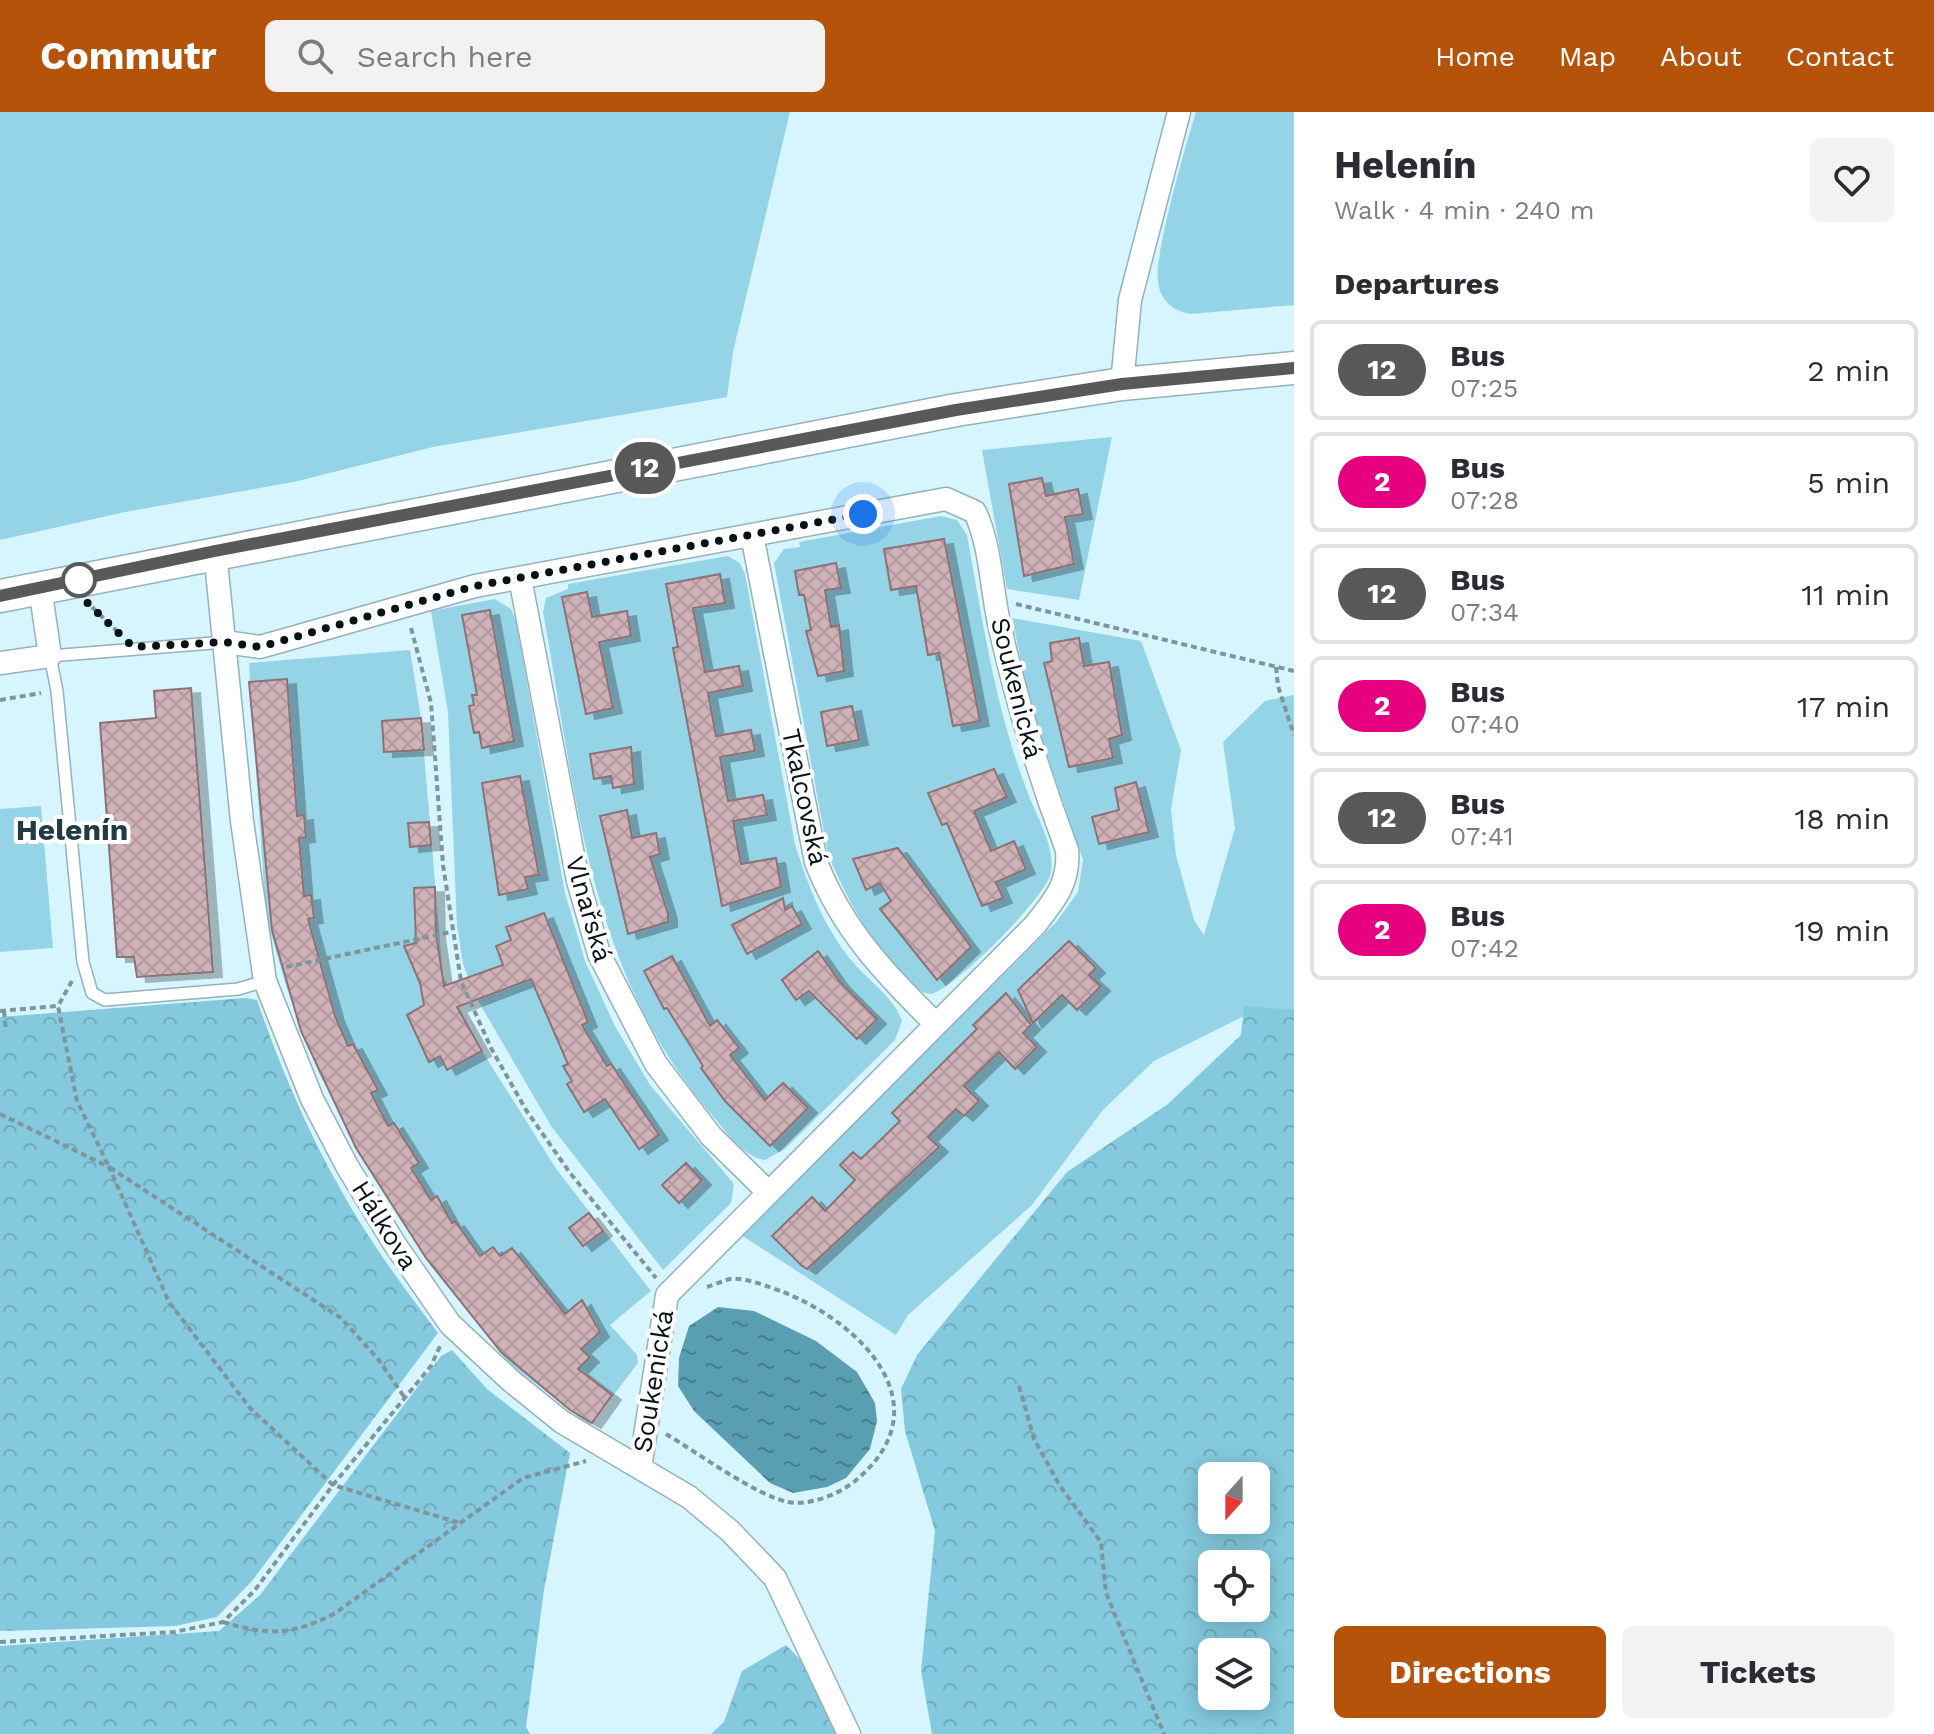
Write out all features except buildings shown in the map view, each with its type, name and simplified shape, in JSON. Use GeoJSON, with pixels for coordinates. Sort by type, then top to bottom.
{"type":"FeatureCollection","features":[{"type":"Feature","properties":{"kind":"main road"},"geometry":{"type":"LineString","coordinates":[[0,596],[215,551],[926,416],[1122,384],[1294,368]]}},
{"type":"Feature","properties":{"kind":"street"},"geometry":{"type":"LineString","coordinates":[[1122,384],[1130,300],[1179,112]]}},
{"type":"Feature","properties":{"kind":"street","name":"Soukenická"},"geometry":{"type":"LineString","coordinates":[[225,642],[260,647],[405,606],[520,578],[946,499],[975,512],[983,528],[1023,724],[1067,850],[1069,868],[1063,887],[1034,926],[767,1191],[667,1295],[640,1468]]}},
{"type":"Feature","properties":{"kind":"street","name":"Tkalcovská"},"geometry":{"type":"LineString","coordinates":[[752,535],[816,862],[828,891],[858,943],[935,1023]]}},
{"type":"Feature","properties":{"kind":"street","name":"Hálkova"},"geometry":{"type":"LineString","coordinates":[[215,551],[242,821],[264,976],[312,1099],[347,1166],[394,1243],[450,1324],[510,1380],[562,1422],[689,1497],[730,1531],[775,1578],[849,1734]]}},
{"type":"Feature","properties":{"kind":"street","name":"Vlnařská"},"geometry":{"type":"LineString","coordinates":[[520,578],[578,881],[599,954],[656,1064],[711,1136],[767,1191]]}},
{"type":"Feature","properties":{"kind":"street"},"geometry":{"type":"LineString","coordinates":[[0,663],[50,656],[53,585]]}},
{"type":"Feature","properties":{"kind":"lane"},"geometry":{"type":"LineString","coordinates":[[225,642],[50,656],[57,691],[83,962],[92,993],[105,1000],[238,989],[264,976]]}},
{"type":"Feature","properties":{"kind":"path"},"geometry":{"type":"LineString","coordinates":[[53,585],[133,647]]}},
{"type":"Feature","properties":{"kind":"path"},"geometry":{"type":"LineString","coordinates":[[995,598],[1294,671]]}},
{"type":"Feature","properties":{"kind":"path"},"geometry":{"type":"LineString","coordinates":[[405,606],[431,703],[455,962],[473,1011],[526,1110],[570,1173],[654,1274],[667,1295]]}},
{"type":"Feature","properties":{"kind":"path"},"geometry":{"type":"LineString","coordinates":[[1276,667],[1278,686],[1294,735]]}},
{"type":"Feature","properties":{"kind":"path"},"geometry":{"type":"LineString","coordinates":[[0,700],[57,691]]}},
{"type":"Feature","properties":{"kind":"path"},"geometry":{"type":"LineString","coordinates":[[264,976],[451,932]]}},
{"type":"Feature","properties":{"kind":"path"},"geometry":{"type":"LineString","coordinates":[[83,962],[58,1006],[77,1101],[169,1302],[250,1408],[333,1485],[460,1523]]}},
{"type":"Feature","properties":{"kind":"path"},"geometry":{"type":"LineString","coordinates":[[6,1031],[2,1011],[58,1006]]}},
{"type":"Feature","properties":{"kind":"path"},"geometry":{"type":"LineString","coordinates":[[0,1114],[109,1167],[341,1318],[378,1359],[405,1398]]}},
{"type":"Feature","properties":{"kind":"path"},"geometry":{"type":"LineString","coordinates":[[647,1423],[765,1496],[791,1503],[842,1491],[876,1458],[890,1435],[896,1417],[890,1386],[873,1354],[833,1317],[765,1286],[733,1279],[706,1287]]}},
{"type":"Feature","properties":{"kind":"path"},"geometry":{"type":"LineString","coordinates":[[223,1622],[255,1590],[333,1485],[431,1366],[450,1324]]}},
{"type":"Feature","properties":{"kind":"path"},"geometry":{"type":"LineString","coordinates":[[1019,1386],[1034,1439],[1060,1486],[1101,1542],[1106,1593],[1164,1734]]}},
{"type":"Feature","properties":{"kind":"path"},"geometry":{"type":"LineString","coordinates":[[0,1642],[174,1632],[223,1622],[254,1631],[281,1633],[306,1628],[334,1614],[523,1478],[589,1460]]}},
{"type":"Feature","properties":{"kind":"shaded area"},"geometry":{"type":"Polygon","coordinates":[[[0,112],[790,112],[733,352],[727,397],[433,447],[294,482],[125,512],[0,540],[0,112]]]}},
{"type":"Feature","properties":{"kind":"shaded area"},"geometry":{"type":"Polygon","coordinates":[[[1196,112],[1294,112],[1294,305],[1190,314],[1173,307],[1162,294],[1158,282],[1161,250],[1196,112]]]}},
{"type":"Feature","properties":{"kind":"shaded area"},"geometry":{"type":"Polygon","coordinates":[[[1112,437],[1079,600],[1007,589],[982,450],[1112,437]]]}},
{"type":"Feature","properties":{"kind":"shaded area"},"geometry":{"type":"Polygon","coordinates":[[[941,516],[957,520],[967,535],[999,700],[1052,862],[1046,884],[1017,921],[977,961],[930,994],[915,988],[884,957],[856,912],[828,854],[774,563],[784,549],[800,547],[799,542],[941,516]]]}},
{"type":"Feature","properties":{"kind":"shaded area"},"geometry":{"type":"Polygon","coordinates":[[[728,556],[740,563],[745,574],[795,844],[805,873],[816,902],[838,942],[853,963],[893,1004],[902,1021],[895,1040],[785,1149],[765,1160],[750,1154],[735,1142],[670,1058],[637,1000],[612,939],[578,811],[543,612],[546,598],[568,589],[568,584],[728,556]]]}},
{"type":"Feature","properties":{"kind":"shaded area"},"geometry":{"type":"Polygon","coordinates":[[[495,599],[511,609],[516,621],[565,893],[585,961],[615,1026],[650,1085],[734,1184],[731,1203],[663,1270],[551,1126],[477,999],[463,964],[457,926],[448,712],[431,611],[495,599]]]}},
{"type":"Feature","properties":{"kind":"shaded area"},"geometry":{"type":"Polygon","coordinates":[[[1012,618],[1141,641],[1181,750],[1171,809],[1176,855],[1194,920],[1204,935],[1235,828],[1223,742],[1265,701],[1294,695],[1294,1010],[1252,1012],[1154,1061],[1102,1111],[1032,1205],[908,1315],[896,1335],[741,1235],[1057,921],[1078,892],[1083,860],[1031,708],[1012,618]]]}},
{"type":"Feature","properties":{"kind":"shaded area"},"geometry":{"type":"Polygon","coordinates":[[[410,650],[421,718],[443,976],[482,1051],[557,1170],[651,1291],[610,1325],[637,1355],[638,1363],[590,1426],[508,1362],[453,1293],[379,1186],[318,1071],[287,989],[266,917],[249,663],[410,650]]]}},
{"type":"Feature","properties":{"kind":"shaded area"},"geometry":{"type":"Polygon","coordinates":[[[41,806],[53,948],[0,952],[0,809],[41,806]]]}},
{"type":"Feature","properties":{"kind":"green space"},"geometry":{"type":"Polygon","coordinates":[[[245,998],[257,1000],[306,1123],[336,1181],[386,1262],[438,1333],[252,1581],[217,1617],[175,1626],[0,1631],[0,1017],[245,998]]]}},
{"type":"Feature","properties":{"kind":"green space"},"geometry":{"type":"Polygon","coordinates":[[[1244,1006],[1294,1010],[1294,1734],[932,1734],[921,1671],[935,1531],[905,1431],[901,1389],[917,1355],[1067,1172],[1168,1104],[1241,1035],[1244,1006]]]}},
{"type":"Feature","properties":{"kind":"green space"},"geometry":{"type":"Polygon","coordinates":[[[452,1350],[487,1389],[570,1453],[544,1590],[526,1727],[530,1734],[0,1734],[0,1646],[219,1631],[260,1595],[441,1356],[452,1350]]]}},
{"type":"Feature","properties":{"kind":"green space"},"geometry":{"type":"Polygon","coordinates":[[[786,1645],[843,1703],[849,1734],[711,1734],[724,1722],[742,1671],[786,1645]]]}},
{"type":"Feature","properties":{"kind":"water"},"geometry":{"type":"Polygon","coordinates":[[[718,1307],[754,1311],[816,1341],[857,1372],[875,1403],[877,1421],[870,1449],[846,1478],[827,1487],[793,1493],[770,1483],[694,1411],[678,1386],[679,1358],[689,1326],[718,1307]]]}},
{"type":"Feature","properties":{"kind":"bus line","name":"12"},"geometry":{"type":"LineString","coordinates":[[0,596],[215,551],[956,410],[1122,384],[1294,368]]}},
{"type":"Feature","properties":{"kind":"district","name":"Helenín"},"geometry":{"type":"Point","coordinates":[72,829]}},
{"type":"Feature","properties":{"kind":"route"},"geometry":{"type":"LineString","coordinates":[[79,580],[66,582],[133,647],[225,642],[260,647],[475,586],[863,514]]}}]}
